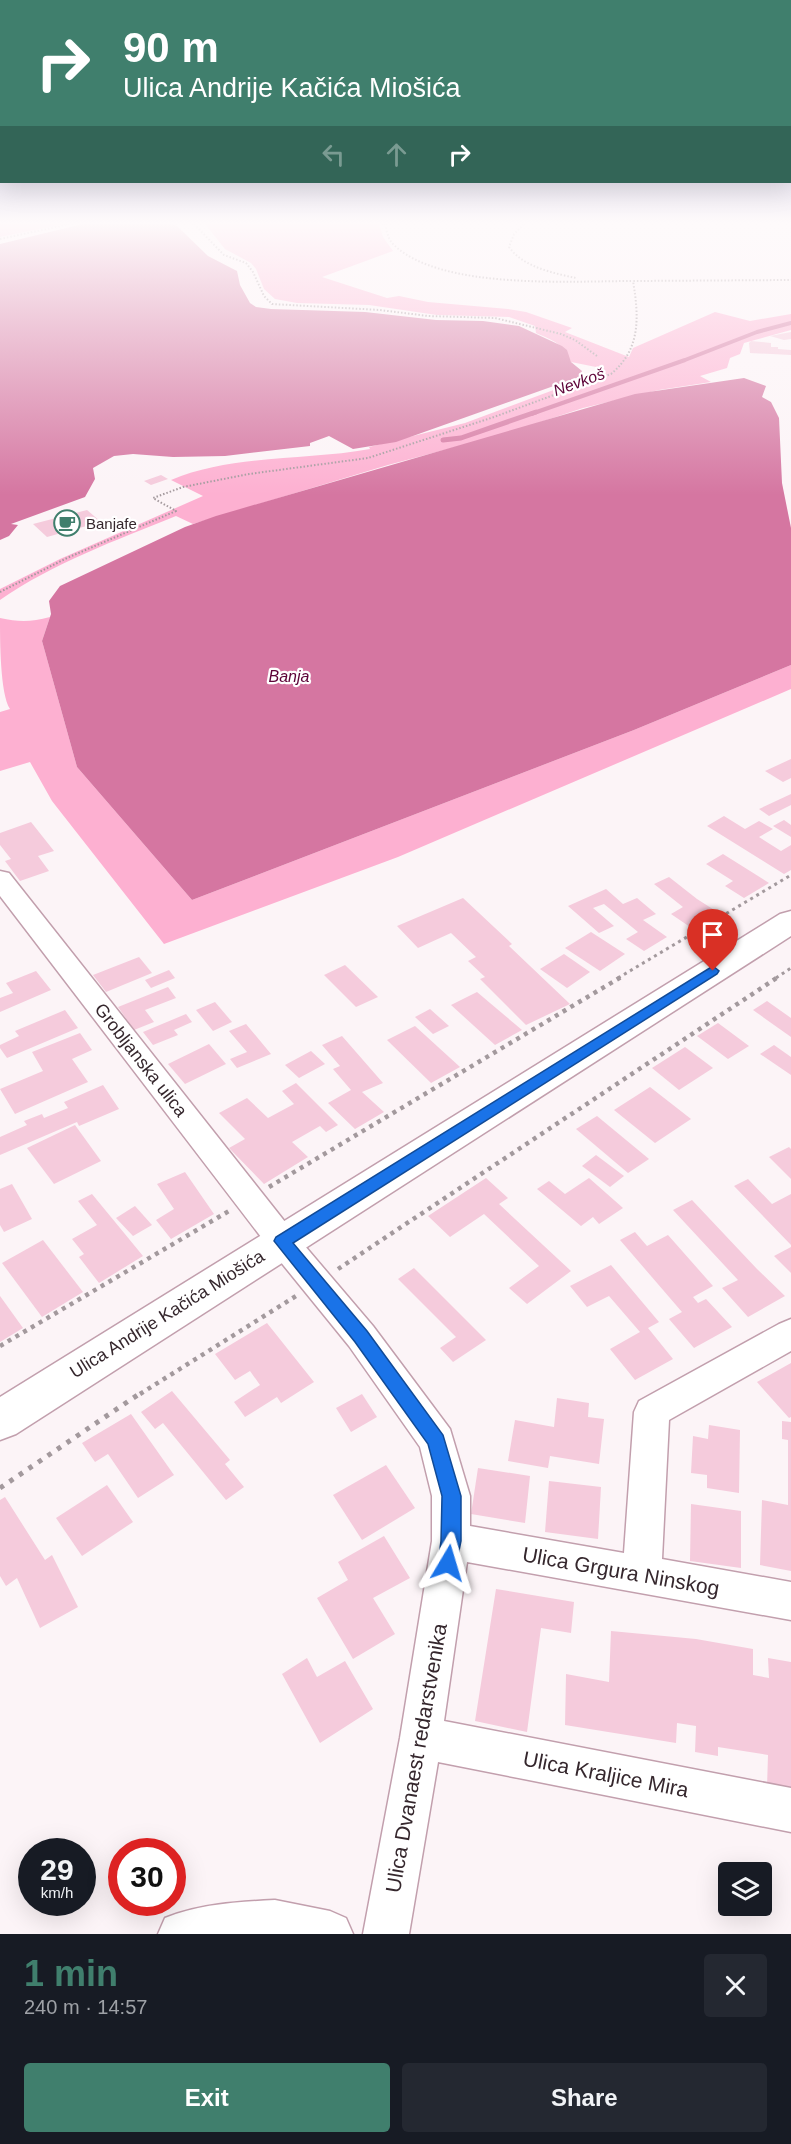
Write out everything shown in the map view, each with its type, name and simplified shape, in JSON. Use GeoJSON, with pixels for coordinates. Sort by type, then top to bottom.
{"type":"FeatureCollection","features":[{"type":"Feature","properties":{"kind":"main road","name":"Ulica Andrije Kačića Miošića"},"geometry":{"type":"LineString","coordinates":[[0,1420],[791,921]]}},
{"type":"Feature","properties":{"kind":"street","name":"Grobljanska ulica"},"geometry":{"type":"LineString","coordinates":[[0,879],[282,1241]]}},
{"type":"Feature","properties":{"kind":"street","name":"Ulica Dvanaest redarstvenika"},"geometry":{"type":"LineString","coordinates":[[282,1241],[361,1336],[437,1441],[451,1496],[451,1541],[421,1738],[386,1934]]}},
{"type":"Feature","properties":{"kind":"street"},"geometry":{"type":"LineString","coordinates":[[642,1574],[652,1412],[791,1334]]}},
{"type":"Feature","properties":{"kind":"street","name":"Ulica Grgura Ninskog"},"geometry":{"type":"LineString","coordinates":[[451,1541],[791,1601]]}},
{"type":"Feature","properties":{"kind":"street","name":"Ulica Kraljice Mira"},"geometry":{"type":"LineString","coordinates":[[421,1738],[791,1809]]}},
{"type":"Feature","properties":{"kind":"street"},"geometry":{"type":"LineString","coordinates":[[181,1934],[238,1924],[275,1923],[330,1934]]}},
{"type":"Feature","properties":{"kind":"path"},"geometry":{"type":"LineString","coordinates":[[414,314],[495,318],[561,334],[576,340],[597,356]]}},
{"type":"Feature","properties":{"kind":"path"},"geometry":{"type":"LineString","coordinates":[[0,592],[67,558],[176,511],[153,498],[173,491],[249,474],[368,458],[494,417],[611,374],[621,368],[629,357],[638,326],[637,314]]}},
{"type":"Feature","properties":{"kind":"path"},"geometry":{"type":"LineString","coordinates":[[0,1346],[791,875]]}},
{"type":"Feature","properties":{"kind":"path"},"geometry":{"type":"LineString","coordinates":[[0,1488],[169,1374],[317,1283],[791,968]]}},
{"type":"Feature","properties":{"kind":"shaded area"},"geometry":{"type":"Polygon","coordinates":[[[432,314],[532,314],[572,328],[565,332],[629,357],[633,348],[710,314],[724,314],[750,321],[791,314],[791,330],[744,343],[740,354],[730,358],[727,368],[700,376],[711,382],[659,390],[583,408],[504,434],[388,465],[193,524],[176,516],[63,563],[0,600],[0,589],[60,559],[203,496],[171,480],[194,472],[243,462],[370,449],[369,447],[465,423],[599,373],[596,367],[571,362],[561,347],[536,333],[535,326],[509,317],[432,314]]]}},
{"type":"Feature","properties":{"kind":"shaded area"},"geometry":{"type":"Polygon","coordinates":[[[50,617],[42,641],[77,767],[192,900],[634,730],[791,665],[791,689],[398,857],[164,944],[52,801],[30,762],[0,771],[0,712],[10,709],[2,679],[0,618],[25,621],[50,617]]]}},
{"type":"Feature","properties":{"kind":"water"},"geometry":{"type":"Polygon","coordinates":[[[0,314],[385,314],[436,320],[483,321],[519,326],[562,346],[567,350],[571,362],[582,371],[579,377],[396,442],[353,449],[329,436],[310,443],[310,446],[225,456],[173,457],[133,454],[114,456],[93,468],[95,479],[85,497],[11,524],[18,525],[9,536],[0,540],[0,314]]]}},
{"type":"Feature","properties":{"kind":"water","name":"Banja"},"geometry":{"type":"Polygon","coordinates":[[[744,378],[766,386],[762,397],[771,402],[779,418],[782,483],[791,528],[791,665],[634,730],[192,900],[77,767],[42,641],[51,614],[49,601],[60,586],[185,527],[216,516],[635,394],[744,378]]]}},
{"type":"Feature","properties":{"kind":"building"},"geometry":{"type":"Polygon","coordinates":[[[791,332],[791,339],[784,340],[770,336],[791,332]]]}},
{"type":"Feature","properties":{"kind":"building"},"geometry":{"type":"Polygon","coordinates":[[[751,341],[771,343],[771,347],[791,350],[791,355],[750,353],[749,343],[751,341]]]}},
{"type":"Feature","properties":{"kind":"building"},"geometry":{"type":"Polygon","coordinates":[[[161,475],[168,479],[151,485],[144,481],[161,475]]]}},
{"type":"Feature","properties":{"kind":"building","name":"Banjafe"},"geometry":{"type":"Polygon","coordinates":[[[87,510],[101,522],[47,537],[33,524],[87,510]]]}},
{"type":"Feature","properties":{"kind":"building"},"geometry":{"type":"Polygon","coordinates":[[[791,759],[791,778],[783,782],[765,771],[791,759]]]}},
{"type":"Feature","properties":{"kind":"building"},"geometry":{"type":"Polygon","coordinates":[[[791,794],[791,805],[769,816],[759,809],[791,794]]]}},
{"type":"Feature","properties":{"kind":"building"},"geometry":{"type":"Polygon","coordinates":[[[724,816],[745,829],[759,821],[773,829],[759,837],[781,851],[791,845],[791,870],[784,874],[707,826],[724,816]]]}},
{"type":"Feature","properties":{"kind":"building"},"geometry":{"type":"Polygon","coordinates":[[[784,820],[791,825],[791,837],[773,826],[784,820]]]}},
{"type":"Feature","properties":{"kind":"building"},"geometry":{"type":"Polygon","coordinates":[[[31,822],[54,851],[38,856],[49,871],[20,881],[5,861],[11,859],[0,845],[0,833],[31,822]]]}},
{"type":"Feature","properties":{"kind":"building"},"geometry":{"type":"Polygon","coordinates":[[[723,854],[769,883],[744,898],[725,886],[733,881],[706,864],[723,854]]]}},
{"type":"Feature","properties":{"kind":"building"},"geometry":{"type":"Polygon","coordinates":[[[669,877],[719,913],[693,929],[671,914],[683,907],[654,884],[669,877]]]}},
{"type":"Feature","properties":{"kind":"building"},"geometry":{"type":"Polygon","coordinates":[[[606,889],[623,904],[637,898],[656,914],[643,920],[667,937],[644,951],[626,939],[638,932],[604,904],[593,908],[614,926],[599,933],[568,906],[606,889]]]}},
{"type":"Feature","properties":{"kind":"building"},"geometry":{"type":"Polygon","coordinates":[[[463,898],[512,944],[509,946],[570,1004],[526,1025],[480,979],[485,977],[468,961],[476,957],[451,933],[418,948],[397,926],[463,898]]]}},
{"type":"Feature","properties":{"kind":"building"},"geometry":{"type":"Polygon","coordinates":[[[591,932],[625,954],[600,971],[565,948],[591,932]]]}},
{"type":"Feature","properties":{"kind":"building"},"geometry":{"type":"Polygon","coordinates":[[[564,954],[590,972],[567,988],[540,969],[564,954]]]}},
{"type":"Feature","properties":{"kind":"building"},"geometry":{"type":"Polygon","coordinates":[[[139,957],[152,973],[106,992],[93,975],[139,957]]]}},
{"type":"Feature","properties":{"kind":"building"},"geometry":{"type":"Polygon","coordinates":[[[345,965],[378,997],[356,1007],[324,975],[345,965]]]}},
{"type":"Feature","properties":{"kind":"building"},"geometry":{"type":"Polygon","coordinates":[[[169,970],[175,978],[151,988],[145,980],[169,970]]]}},
{"type":"Feature","properties":{"kind":"building"},"geometry":{"type":"Polygon","coordinates":[[[36,971],[51,990],[0,1012],[0,998],[13,993],[6,983],[36,971]]]}},
{"type":"Feature","properties":{"kind":"building"},"geometry":{"type":"Polygon","coordinates":[[[168,987],[176,998],[145,1010],[154,1022],[134,1030],[118,1007],[168,987]]]}},
{"type":"Feature","properties":{"kind":"building"},"geometry":{"type":"Polygon","coordinates":[[[477,992],[522,1030],[495,1045],[451,1005],[477,992]]]}},
{"type":"Feature","properties":{"kind":"building"},"geometry":{"type":"Polygon","coordinates":[[[767,1001],[791,1018],[791,1037],[753,1010],[767,1001]]]}},
{"type":"Feature","properties":{"kind":"building"},"geometry":{"type":"Polygon","coordinates":[[[215,1002],[232,1022],[213,1031],[196,1010],[215,1002]]]}},
{"type":"Feature","properties":{"kind":"building"},"geometry":{"type":"Polygon","coordinates":[[[430,1009],[449,1026],[433,1034],[415,1017],[430,1009]]]}},
{"type":"Feature","properties":{"kind":"building"},"geometry":{"type":"Polygon","coordinates":[[[65,1010],[78,1028],[7,1058],[0,1048],[0,1045],[19,1036],[15,1031],[65,1010]]]}},
{"type":"Feature","properties":{"kind":"building"},"geometry":{"type":"Polygon","coordinates":[[[186,1014],[192,1022],[174,1030],[178,1035],[153,1045],[143,1032],[186,1014]]]}},
{"type":"Feature","properties":{"kind":"building"},"geometry":{"type":"Polygon","coordinates":[[[718,1023],[749,1046],[728,1059],[697,1036],[718,1023]]]}},
{"type":"Feature","properties":{"kind":"building"},"geometry":{"type":"Polygon","coordinates":[[[246,1024],[271,1054],[237,1068],[230,1059],[247,1052],[229,1031],[246,1024]]]}},
{"type":"Feature","properties":{"kind":"building"},"geometry":{"type":"Polygon","coordinates":[[[415,1026],[460,1067],[431,1083],[387,1040],[415,1026]]]}},
{"type":"Feature","properties":{"kind":"building"},"geometry":{"type":"Polygon","coordinates":[[[80,1033],[92,1050],[72,1059],[88,1082],[15,1114],[0,1089],[43,1071],[32,1052],[80,1033]]]}},
{"type":"Feature","properties":{"kind":"building"},"geometry":{"type":"Polygon","coordinates":[[[342,1036],[383,1083],[362,1092],[384,1112],[355,1129],[328,1103],[351,1090],[333,1069],[340,1066],[322,1045],[342,1036]]]}},
{"type":"Feature","properties":{"kind":"building"},"geometry":{"type":"Polygon","coordinates":[[[209,1044],[226,1064],[185,1084],[168,1064],[209,1044]]]}},
{"type":"Feature","properties":{"kind":"building"},"geometry":{"type":"Polygon","coordinates":[[[774,1045],[791,1057],[791,1075],[760,1054],[774,1045]]]}},
{"type":"Feature","properties":{"kind":"building"},"geometry":{"type":"Polygon","coordinates":[[[685,1047],[713,1068],[679,1090],[652,1068],[685,1047]]]}},
{"type":"Feature","properties":{"kind":"building"},"geometry":{"type":"Polygon","coordinates":[[[311,1051],[325,1064],[299,1078],[285,1065],[311,1051]]]}},
{"type":"Feature","properties":{"kind":"building"},"geometry":{"type":"Polygon","coordinates":[[[296,1083],[338,1125],[326,1132],[320,1126],[292,1142],[308,1157],[264,1184],[229,1148],[245,1139],[219,1113],[247,1098],[268,1118],[294,1104],[282,1091],[296,1083]]]}},
{"type":"Feature","properties":{"kind":"building"},"geometry":{"type":"Polygon","coordinates":[[[103,1085],[119,1109],[79,1126],[77,1122],[0,1155],[0,1137],[27,1125],[24,1121],[42,1114],[44,1118],[68,1108],[64,1102],[103,1085]]]}},
{"type":"Feature","properties":{"kind":"building"},"geometry":{"type":"Polygon","coordinates":[[[650,1087],[691,1119],[655,1143],[614,1110],[650,1087]]]}},
{"type":"Feature","properties":{"kind":"building"},"geometry":{"type":"Polygon","coordinates":[[[597,1116],[649,1159],[628,1173],[576,1129],[597,1116]]]}},
{"type":"Feature","properties":{"kind":"building"},"geometry":{"type":"Polygon","coordinates":[[[75,1125],[101,1161],[54,1184],[27,1148],[75,1125]]]}},
{"type":"Feature","properties":{"kind":"building"},"geometry":{"type":"Polygon","coordinates":[[[789,1147],[791,1149],[791,1179],[769,1157],[789,1147]]]}},
{"type":"Feature","properties":{"kind":"building"},"geometry":{"type":"Polygon","coordinates":[[[596,1155],[624,1176],[610,1187],[582,1166],[596,1155]]]}},
{"type":"Feature","properties":{"kind":"building"},"geometry":{"type":"Polygon","coordinates":[[[185,1172],[214,1214],[171,1239],[156,1220],[174,1209],[157,1184],[185,1172]]]}},
{"type":"Feature","properties":{"kind":"building"},"geometry":{"type":"Polygon","coordinates":[[[486,1178],[508,1198],[499,1204],[571,1271],[527,1304],[509,1288],[539,1266],[484,1214],[450,1237],[428,1216],[486,1178]]]}},
{"type":"Feature","properties":{"kind":"building"},"geometry":{"type":"Polygon","coordinates":[[[589,1178],[623,1208],[599,1224],[593,1217],[581,1226],[537,1189],[549,1181],[565,1194],[589,1178]]]}},
{"type":"Feature","properties":{"kind":"building"},"geometry":{"type":"Polygon","coordinates":[[[748,1179],[772,1204],[791,1194],[791,1245],[734,1186],[748,1179]]]}},
{"type":"Feature","properties":{"kind":"building"},"geometry":{"type":"Polygon","coordinates":[[[12,1184],[32,1219],[4,1232],[0,1225],[0,1189],[12,1184]]]}},
{"type":"Feature","properties":{"kind":"building"},"geometry":{"type":"Polygon","coordinates":[[[92,1194],[143,1256],[99,1283],[79,1257],[84,1254],[72,1239],[97,1225],[78,1201],[92,1194]]]}},
{"type":"Feature","properties":{"kind":"building"},"geometry":{"type":"Polygon","coordinates":[[[692,1200],[785,1296],[748,1317],[722,1288],[738,1280],[673,1210],[692,1200]]]}},
{"type":"Feature","properties":{"kind":"building"},"geometry":{"type":"Polygon","coordinates":[[[135,1206],[152,1225],[133,1236],[116,1218],[135,1206]]]}},
{"type":"Feature","properties":{"kind":"building"},"geometry":{"type":"Polygon","coordinates":[[[635,1232],[647,1246],[668,1235],[713,1286],[693,1297],[698,1303],[706,1299],[732,1327],[694,1348],[669,1319],[682,1312],[620,1240],[635,1232]]]}},
{"type":"Feature","properties":{"kind":"building"},"geometry":{"type":"Polygon","coordinates":[[[43,1240],[83,1292],[42,1317],[2,1263],[43,1240]]]}},
{"type":"Feature","properties":{"kind":"building"},"geometry":{"type":"Polygon","coordinates":[[[791,1247],[791,1273],[774,1256],[791,1247]]]}},
{"type":"Feature","properties":{"kind":"building"},"geometry":{"type":"Polygon","coordinates":[[[611,1265],[659,1322],[648,1328],[673,1359],[635,1380],[610,1349],[640,1332],[609,1296],[587,1307],[570,1286],[611,1265]]]}},
{"type":"Feature","properties":{"kind":"building"},"geometry":{"type":"Polygon","coordinates":[[[414,1268],[486,1340],[453,1362],[440,1348],[456,1337],[398,1279],[414,1268]]]}},
{"type":"Feature","properties":{"kind":"building"},"geometry":{"type":"Polygon","coordinates":[[[0,1296],[23,1328],[0,1342],[0,1296]]]}},
{"type":"Feature","properties":{"kind":"building"},"geometry":{"type":"Polygon","coordinates":[[[267,1323],[314,1382],[281,1403],[277,1397],[245,1417],[234,1402],[260,1385],[250,1371],[235,1380],[215,1354],[267,1323]]]}},
{"type":"Feature","properties":{"kind":"building"},"geometry":{"type":"Polygon","coordinates":[[[791,1363],[791,1417],[789,1418],[757,1382],[791,1363]]]}},
{"type":"Feature","properties":{"kind":"building"},"geometry":{"type":"Polygon","coordinates":[[[172,1391],[230,1460],[225,1464],[244,1487],[226,1500],[163,1423],[155,1429],[141,1412],[172,1391]]]}},
{"type":"Feature","properties":{"kind":"building"},"geometry":{"type":"Polygon","coordinates":[[[362,1394],[377,1417],[351,1432],[336,1408],[362,1394]]]}},
{"type":"Feature","properties":{"kind":"building"},"geometry":{"type":"Polygon","coordinates":[[[557,1398],[589,1403],[588,1417],[604,1419],[599,1464],[550,1456],[548,1468],[508,1461],[515,1420],[554,1427],[557,1398]]]}},
{"type":"Feature","properties":{"kind":"building"},"geometry":{"type":"Polygon","coordinates":[[[131,1414],[174,1475],[138,1498],[108,1454],[95,1462],[82,1443],[131,1414]]]}},
{"type":"Feature","properties":{"kind":"building"},"geometry":{"type":"Polygon","coordinates":[[[782,1421],[791,1422],[791,1571],[760,1565],[762,1500],[788,1505],[788,1440],[782,1439],[782,1421]]]}},
{"type":"Feature","properties":{"kind":"building"},"geometry":{"type":"Polygon","coordinates":[[[709,1425],[740,1430],[739,1493],[707,1488],[707,1475],[691,1473],[693,1436],[708,1439],[709,1425]]]}},
{"type":"Feature","properties":{"kind":"building"},"geometry":{"type":"Polygon","coordinates":[[[386,1465],[415,1508],[362,1540],[333,1495],[386,1465]]]}},
{"type":"Feature","properties":{"kind":"building"},"geometry":{"type":"Polygon","coordinates":[[[478,1468],[530,1476],[525,1523],[471,1514],[478,1468]]]}},
{"type":"Feature","properties":{"kind":"building"},"geometry":{"type":"Polygon","coordinates":[[[549,1481],[601,1487],[598,1539],[545,1532],[549,1481]]]}},
{"type":"Feature","properties":{"kind":"building"},"geometry":{"type":"Polygon","coordinates":[[[107,1485],[133,1522],[82,1556],[56,1518],[107,1485]]]}},
{"type":"Feature","properties":{"kind":"building"},"geometry":{"type":"Polygon","coordinates":[[[5,1497],[45,1560],[52,1555],[78,1607],[40,1628],[17,1578],[6,1586],[0,1576],[0,1500],[5,1497]]]}},
{"type":"Feature","properties":{"kind":"building"},"geometry":{"type":"Polygon","coordinates":[[[691,1504],[741,1511],[741,1568],[690,1561],[691,1504]]]}},
{"type":"Feature","properties":{"kind":"building"},"geometry":{"type":"Polygon","coordinates":[[[384,1536],[410,1578],[373,1598],[395,1634],[353,1659],[317,1598],[348,1580],[338,1562],[384,1536]]]}},
{"type":"Feature","properties":{"kind":"building"},"geometry":{"type":"Polygon","coordinates":[[[496,1589],[574,1602],[571,1633],[541,1628],[527,1732],[475,1721],[496,1589]]]}},
{"type":"Feature","properties":{"kind":"building"},"geometry":{"type":"Polygon","coordinates":[[[611,1631],[696,1639],[753,1649],[753,1675],[769,1678],[768,1658],[791,1662],[791,1792],[767,1787],[768,1755],[718,1747],[718,1756],[695,1752],[696,1726],[677,1723],[676,1743],[565,1725],[566,1674],[609,1682],[611,1631]]]}},
{"type":"Feature","properties":{"kind":"building"},"geometry":{"type":"Polygon","coordinates":[[[307,1658],[317,1677],[345,1661],[373,1709],[320,1743],[282,1674],[307,1658]]]}},
{"type":"Feature","properties":{"kind":"waterway","name":"Nevkoš"},"geometry":{"type":"LineString","coordinates":[[531,414],[757,332],[791,323]]}},
{"type":"Feature","properties":{"kind":"waterway","name":"Nevkoš"},"geometry":{"type":"LineString","coordinates":[[443,440],[461,438],[536,412]]}},
{"type":"Feature","properties":{"kind":"place","name":"Banjafe"},"geometry":{"type":"Point","coordinates":[67,523]}},
{"type":"Feature","properties":{"kind":"route"},"geometry":{"type":"LineString","coordinates":[[448,1563],[451,1541],[451,1496],[437,1441],[361,1336],[282,1241],[713,971]]}}]}
